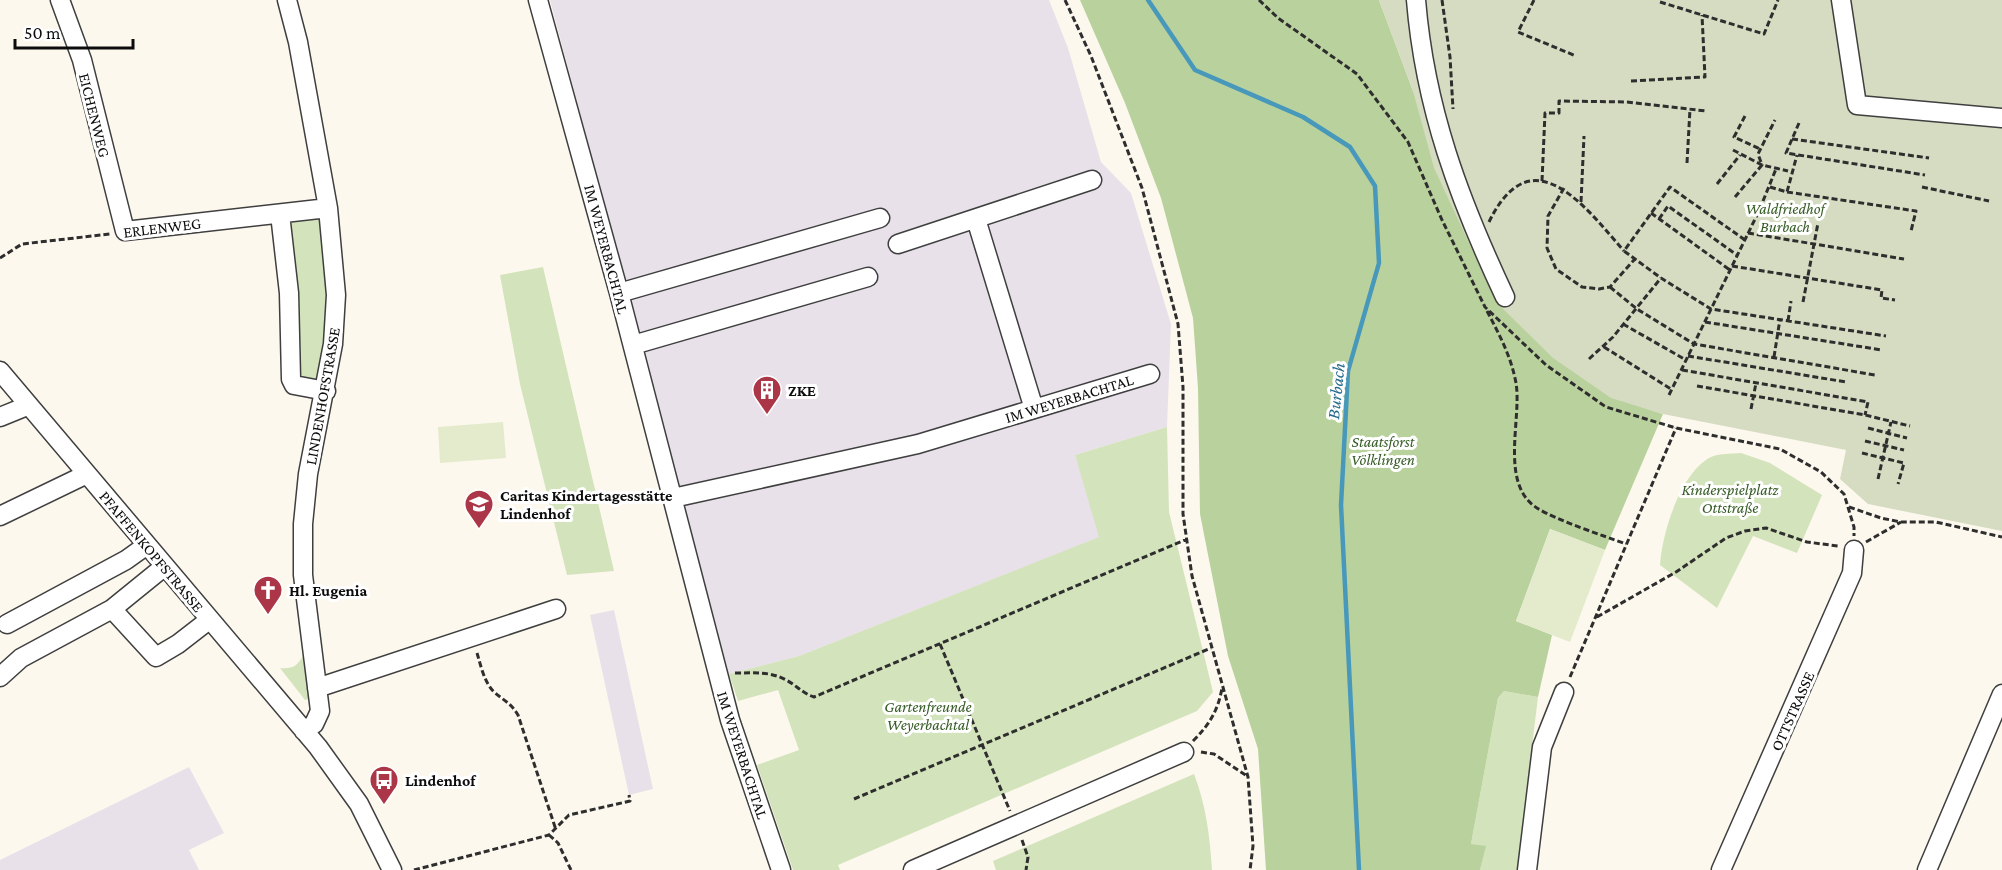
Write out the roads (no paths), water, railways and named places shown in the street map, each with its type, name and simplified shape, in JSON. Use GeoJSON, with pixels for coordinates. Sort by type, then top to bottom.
{"type":"FeatureCollection","features":[{"type":"Feature","properties":{"kind":"street","name":"EICHENWEG"},"geometry":{"type":"LineString","coordinates":[[60,0],[82,60],[124,231]]}},
{"type":"Feature","properties":{"kind":"street","name":"LINDENHOFSTRASSE"},"geometry":{"type":"LineString","coordinates":[[287,0],[298,42],[328,208],[336,295],[335,325],[326,391],[308,474],[303,524],[303,575],[317,688]]}},
{"type":"Feature","properties":{"kind":"street","name":"IM WEYERBACHTAL"},"geometry":{"type":"LineString","coordinates":[[538,0],[633,345],[718,677],[781,870]]}},
{"type":"Feature","properties":{"kind":"street"},"geometry":{"type":"LineString","coordinates":[[1416,0],[1429,93],[1445,155],[1505,297]]}},
{"type":"Feature","properties":{"kind":"street"},"geometry":{"type":"LineString","coordinates":[[1841,0],[1857,105],[2002,118]]}},
{"type":"Feature","properties":{"kind":"street"},"geometry":{"type":"LineString","coordinates":[[898,244],[1092,180]]}},
{"type":"Feature","properties":{"kind":"street","name":"ERLENWEG"},"geometry":{"type":"LineString","coordinates":[[124,231],[328,208]]}},
{"type":"Feature","properties":{"kind":"street"},"geometry":{"type":"LineString","coordinates":[[280,214],[289,293],[291,379],[294,385],[326,391]]}},
{"type":"Feature","properties":{"kind":"street"},"geometry":{"type":"LineString","coordinates":[[619,293],[880,218]]}},
{"type":"Feature","properties":{"kind":"street"},"geometry":{"type":"LineString","coordinates":[[976,219],[1034,409]]}},
{"type":"Feature","properties":{"kind":"street"},"geometry":{"type":"LineString","coordinates":[[633,345],[868,277]]}},
{"type":"Feature","properties":{"kind":"street","name":"PFAFFENKOPFSTRASSE"},"geometry":{"type":"LineString","coordinates":[[0,372],[304,731],[359,804],[392,870]]}},
{"type":"Feature","properties":{"kind":"street","name":"IM WEYERBACHTAL"},"geometry":{"type":"LineString","coordinates":[[673,498],[918,444],[1150,374]]}},
{"type":"Feature","properties":{"kind":"street"},"geometry":{"type":"LineString","coordinates":[[0,417],[27,406]]}},
{"type":"Feature","properties":{"kind":"street"},"geometry":{"type":"LineString","coordinates":[[0,516],[87,474]]}},
{"type":"Feature","properties":{"kind":"street"},"geometry":{"type":"LineString","coordinates":[[7,624],[126,560],[147,544]]}},
{"type":"Feature","properties":{"kind":"street","name":"OTTSTRASSE"},"geometry":{"type":"LineString","coordinates":[[1721,870],[1852,573],[1854,550]]}},
{"type":"Feature","properties":{"kind":"street"},"geometry":{"type":"LineString","coordinates":[[0,677],[21,658],[112,609],[165,566]]}},
{"type":"Feature","properties":{"kind":"street"},"geometry":{"type":"LineString","coordinates":[[112,609],[156,657],[178,644],[209,620]]}},
{"type":"Feature","properties":{"kind":"street"},"geometry":{"type":"LineString","coordinates":[[304,731],[315,724],[320,711],[317,688],[556,609]]}},
{"type":"Feature","properties":{"kind":"street"},"geometry":{"type":"LineString","coordinates":[[1527,870],[1542,747],[1564,692]]}},
{"type":"Feature","properties":{"kind":"street"},"geometry":{"type":"LineString","coordinates":[[1927,870],[2002,694]]}},
{"type":"Feature","properties":{"kind":"street"},"geometry":{"type":"LineString","coordinates":[[913,870],[1184,752]]}},
{"type":"Feature","properties":{"kind":"waterway","name":"Burbach"},"geometry":{"type":"LineString","coordinates":[[1148,0],[1195,70],[1303,117],[1350,147],[1375,186],[1379,263],[1348,371],[1341,505],[1359,870]]}},
{"type":"Feature","properties":{"kind":"place","name":"ZKE"},"geometry":{"type":"Point","coordinates":[767,416]}},
{"type":"Feature","properties":{"kind":"place","name":"Caritas Kindertagesstätte Lindenhof"},"geometry":{"type":"Point","coordinates":[479,530]}},
{"type":"Feature","properties":{"kind":"place","name":"Hl. Eugenia"},"geometry":{"type":"Point","coordinates":[268,616]}},
{"type":"Feature","properties":{"kind":"place","name":"Lindenhof"},"geometry":{"type":"Point","coordinates":[384,806]}},
{"type":"Feature","properties":{"kind":"park label","name":"Waldfriedhof Burbach"},"geometry":{"type":"Point","coordinates":[1785,217]}},
{"type":"Feature","properties":{"kind":"park label","name":"Staatsforst Völklingen"},"geometry":{"type":"Point","coordinates":[1383,450]}},
{"type":"Feature","properties":{"kind":"park label","name":"Kinderspielplatz Ottstraße"},"geometry":{"type":"Point","coordinates":[1730,498]}},
{"type":"Feature","properties":{"kind":"park label","name":"Gartenfreunde Weyerbachtal"},"geometry":{"type":"Point","coordinates":[928,715]}}]}
